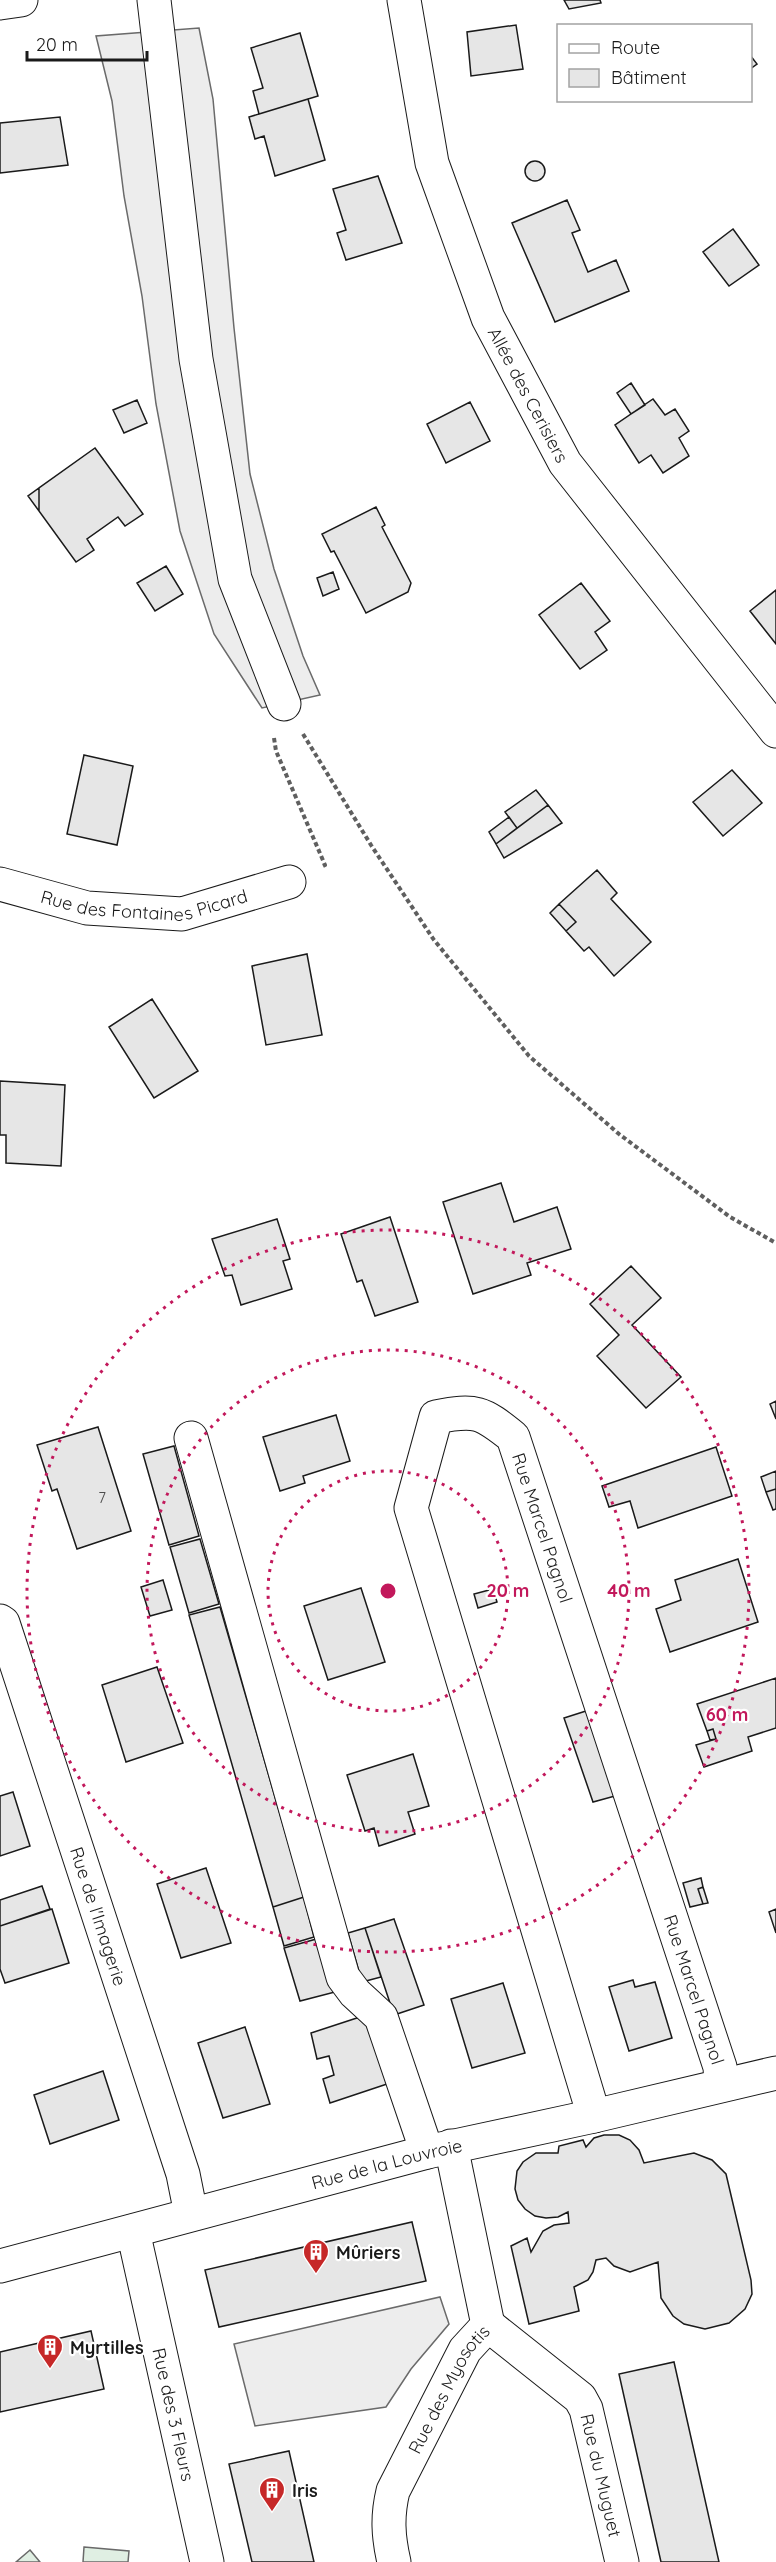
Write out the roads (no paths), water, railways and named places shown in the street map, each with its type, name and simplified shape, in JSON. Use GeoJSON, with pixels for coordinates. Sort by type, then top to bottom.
{"type":"FeatureCollection","features":[{"type":"Feature","properties":{"kind":"street"},"geometry":{"type":"LineString","coordinates":[[0,3],[21,0]]}},
{"type":"Feature","properties":{"kind":"street"},"geometry":{"type":"LineString","coordinates":[[154,0],[196,359],[235,579],[286,707]]}},
{"type":"Feature","properties":{"kind":"street","name":"Allée des Cerisiers"},"geometry":{"type":"LineString","coordinates":[[404,0],[432,163],[488,318],[565,464],[776,730]]}},
{"type":"Feature","properties":{"kind":"street","name":"Rue des Fontaines Picard"},"geometry":{"type":"LineString","coordinates":[[0,884],[87,908],[182,914],[289,882]]}},
{"type":"Feature","properties":{"kind":"street","name":"Rue Marcel Pagnol"},"geometry":{"type":"LineString","coordinates":[[594,2116],[411,1508],[436,1417],[463,1412],[489,1418],[513,1437],[720,2067],[721,2085]]}},
{"type":"Feature","properties":{"kind":"street","name":"Rue des Myosotis"},"geometry":{"type":"LineString","coordinates":[[191,1438],[344,1977],[355,1993],[381,2017],[439,2149],[488,2325],[465,2350],[393,2491],[388,2513],[388,2537],[394,2562]]}},
{"type":"Feature","properties":{"kind":"street","name":"Rue de l'Imagerie"},"geometry":{"type":"LineString","coordinates":[[0,1621],[7,1635],[180,2163],[191,2214]]}},
{"type":"Feature","properties":{"kind":"street","name":"Rue de la Louvroie"},"geometry":{"type":"LineString","coordinates":[[0,2266],[439,2149],[594,2116],[776,2073]]}},
{"type":"Feature","properties":{"kind":"street","name":"Rue des 3 Fleurs"},"geometry":{"type":"LineString","coordinates":[[133,2231],[207,2562]]}},
{"type":"Feature","properties":{"kind":"street","name":"Rue du Muguet"},"geometry":{"type":"LineString","coordinates":[[488,2325],[580,2398],[586,2409],[622,2562]]}},
{"type":"Feature","properties":{"kind":"place","name":"Mûriers"},"geometry":{"type":"Point","coordinates":[316,2275]}},
{"type":"Feature","properties":{"kind":"place","name":"Myrtilles"},"geometry":{"type":"Point","coordinates":[50,2370]}},
{"type":"Feature","properties":{"kind":"place","name":"Iris"},"geometry":{"type":"Point","coordinates":[272,2513]}}]}
